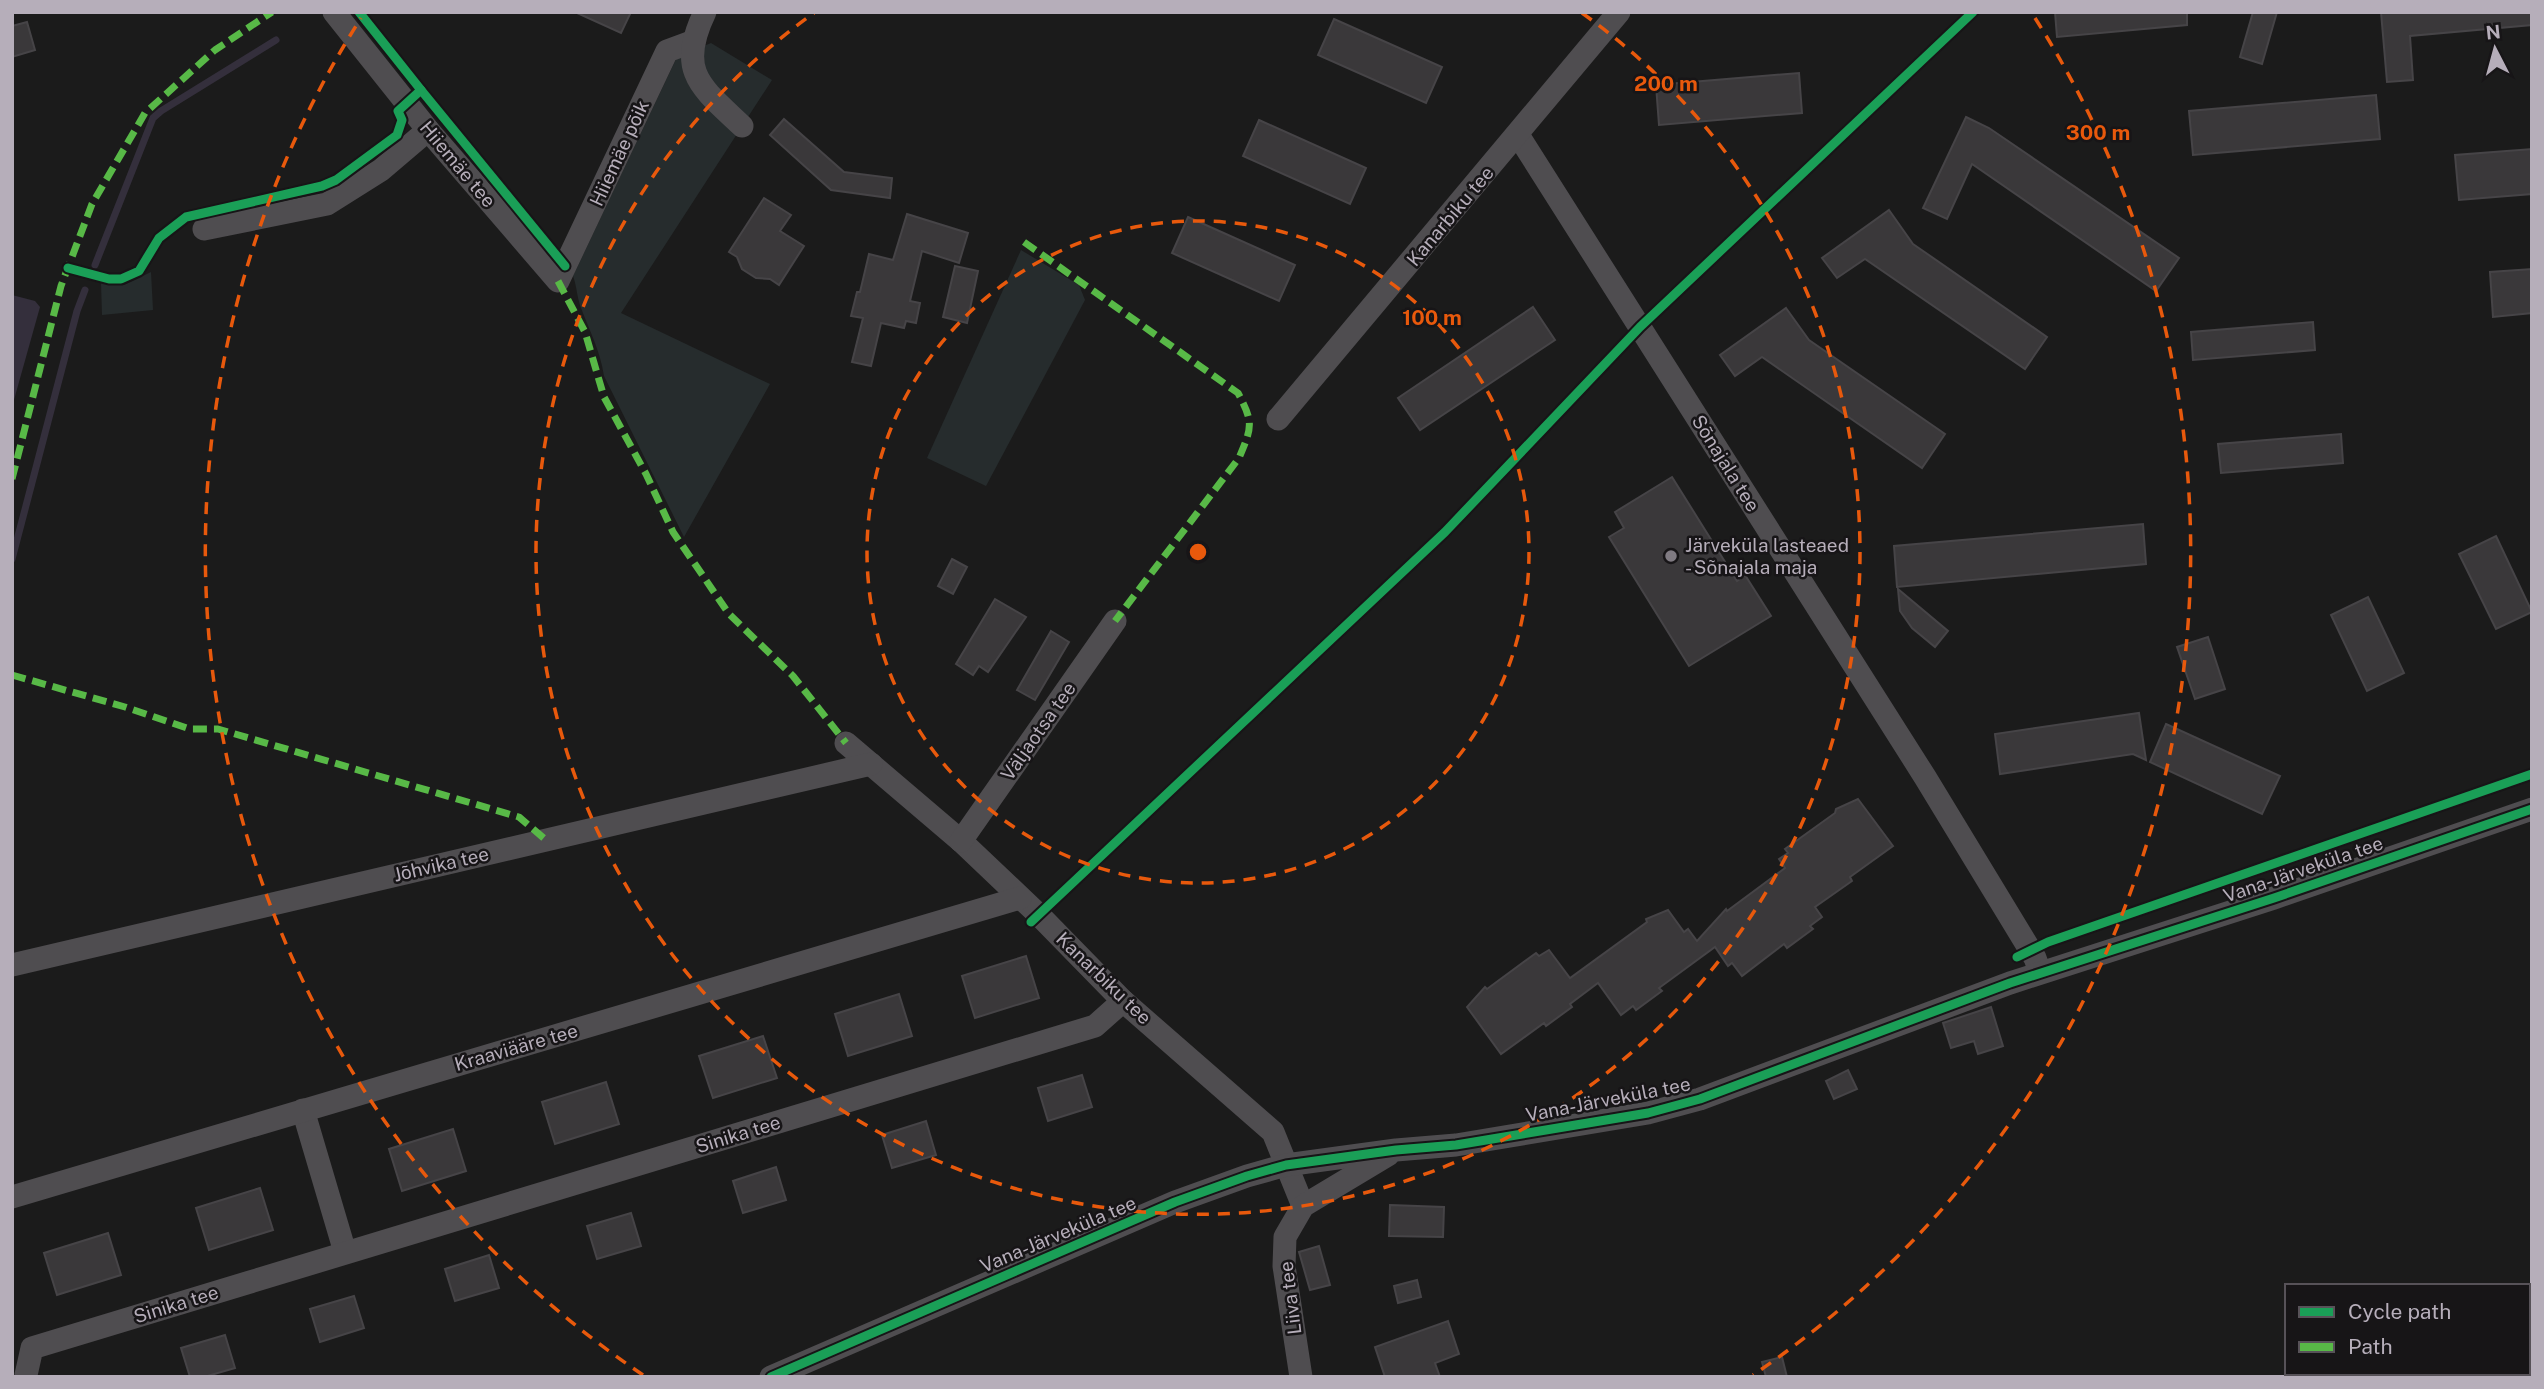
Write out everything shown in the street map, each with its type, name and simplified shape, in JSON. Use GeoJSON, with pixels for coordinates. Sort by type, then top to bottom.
{"type":"FeatureCollection","features":[{"type":"Feature","properties":{"kind":"street","name":"Hiiemäe tee"},"geometry":{"type":"LineString","coordinates":[[334,12],[428,130],[558,281]]}},
{"type":"Feature","properties":{"kind":"street"},"geometry":{"type":"LineString","coordinates":[[705,12],[691,50],[694,72],[702,88],[742,126]]}},
{"type":"Feature","properties":{"kind":"street","name":"Kanarbiku tee"},"geometry":{"type":"LineString","coordinates":[[1278,419],[1619,12]]}},
{"type":"Feature","properties":{"kind":"street","name":"Hiiemäe põik"},"geometry":{"type":"LineString","coordinates":[[558,281],[667,51],[694,41]]}},
{"type":"Feature","properties":{"kind":"street"},"geometry":{"type":"LineString","coordinates":[[204,229],[327,204],[381,170],[428,130]]}},
{"type":"Feature","properties":{"kind":"street","name":"Sõnajala tee"},"geometry":{"type":"LineString","coordinates":[[1518,135],[1921,771],[2035,958],[2040,972]]}},
{"type":"Feature","properties":{"kind":"street","name":"Väljaotsa tee"},"geometry":{"type":"LineString","coordinates":[[961,841],[1115,621]]}},
{"type":"Feature","properties":{"kind":"street","name":"Kanarbiku tee"},"geometry":{"type":"LineString","coordinates":[[846,743],[961,841],[1123,1001],[1273,1132],[1303,1206]]}},
{"type":"Feature","properties":{"kind":"street","name":"Jõhvika tee"},"geometry":{"type":"LineString","coordinates":[[12,965],[871,764]]}},
{"type":"Feature","properties":{"kind":"street","name":"Vana-Järveküla tee"},"geometry":{"type":"LineString","coordinates":[[771,1377],[1175,1202],[1286,1165],[1484,1140],[1648,1113],[1700,1099],[2040,972],[2274,898],[2532,809]]}},
{"type":"Feature","properties":{"kind":"street","name":"Kraaviääre tee"},"geometry":{"type":"LineString","coordinates":[[12,1197],[1020,898]]}},
{"type":"Feature","properties":{"kind":"street","name":"Sinika tee"},"geometry":{"type":"LineString","coordinates":[[26,1375],[32,1348],[1095,1026],[1123,1001]]}},
{"type":"Feature","properties":{"kind":"street"},"geometry":{"type":"LineString","coordinates":[[303,1110],[345,1252]]}},
{"type":"Feature","properties":{"kind":"street","name":"Liiva tee"},"geometry":{"type":"LineString","coordinates":[[1301,1377],[1284,1266],[1285,1237],[1303,1206],[1396,1150]]}},
{"type":"Feature","properties":{"kind":"shaded area"},"geometry":{"type":"Polygon","coordinates":[[[711,43],[772,80],[621,313],[770,384],[684,537],[604,376],[573,276],[677,57],[711,43]]]}},
{"type":"Feature","properties":{"kind":"shaded area"},"geometry":{"type":"Polygon","coordinates":[[[1021,250],[1079,285],[1085,300],[986,486],[927,458],[1021,250]]]}},
{"type":"Feature","properties":{"kind":"shaded area"},"geometry":{"type":"Polygon","coordinates":[[[151,272],[153,310],[102,315],[101,283],[124,285],[151,272]]]}},
{"type":"Feature","properties":{"kind":"shaded area"},"geometry":{"type":"Polygon","coordinates":[[[12,295],[35,301],[40,307],[12,407],[12,295]]]}},
{"type":"Feature","properties":{"kind":"building"},"geometry":{"type":"Polygon","coordinates":[[[575,12],[631,12],[621,33],[575,12]]]}},
{"type":"Feature","properties":{"kind":"building"},"geometry":{"type":"Polygon","coordinates":[[[2055,12],[2187,12],[2187,25],[2057,37],[2055,12]]]}},
{"type":"Feature","properties":{"kind":"building"},"geometry":{"type":"Polygon","coordinates":[[[2253,12],[2277,12],[2262,64],[2240,57],[2253,12]]]}},
{"type":"Feature","properties":{"kind":"building"},"geometry":{"type":"Polygon","coordinates":[[[2381,12],[2532,12],[2532,25],[2410,36],[2413,80],[2387,82],[2381,12]]]}},
{"type":"Feature","properties":{"kind":"building"},"geometry":{"type":"Polygon","coordinates":[[[1334,19],[1442,67],[1426,103],[1318,55],[1334,19]]]}},
{"type":"Feature","properties":{"kind":"building"},"geometry":{"type":"Polygon","coordinates":[[[27,22],[35,50],[12,57],[12,26],[27,22]]]}},
{"type":"Feature","properties":{"kind":"building"},"geometry":{"type":"Polygon","coordinates":[[[1799,73],[1802,113],[1659,125],[1656,85],[1799,73]]]}},
{"type":"Feature","properties":{"kind":"building"},"geometry":{"type":"Polygon","coordinates":[[[2376,95],[2380,139],[2193,155],[2189,111],[2376,95]]]}},
{"type":"Feature","properties":{"kind":"building"},"geometry":{"type":"Polygon","coordinates":[[[1966,117],[1989,128],[2179,258],[2156,291],[1972,164],[1947,219],[1923,208],[1966,117]]]}},
{"type":"Feature","properties":{"kind":"building"},"geometry":{"type":"Polygon","coordinates":[[[784,119],[844,172],[892,178],[890,198],[831,190],[770,135],[784,119]]]}},
{"type":"Feature","properties":{"kind":"building"},"geometry":{"type":"Polygon","coordinates":[[[1259,120],[1366,168],[1350,204],[1243,156],[1259,120]]]}},
{"type":"Feature","properties":{"kind":"building"},"geometry":{"type":"Polygon","coordinates":[[[2532,149],[2532,194],[2459,200],[2455,155],[2532,149]]]}},
{"type":"Feature","properties":{"kind":"building"},"geometry":{"type":"Polygon","coordinates":[[[764,198],[791,215],[780,231],[804,246],[779,285],[770,279],[756,278],[742,269],[737,257],[729,252],[764,198]]]}},
{"type":"Feature","properties":{"kind":"building"},"geometry":{"type":"Polygon","coordinates":[[[1889,210],[1913,244],[2047,337],[2025,369],[1865,259],[1837,278],[1822,258],[1889,210]]]}},
{"type":"Feature","properties":{"kind":"building"},"geometry":{"type":"Polygon","coordinates":[[[907,214],[968,233],[959,263],[922,251],[910,301],[920,303],[916,323],[906,321],[904,328],[881,323],[871,366],[852,362],[863,318],[851,316],[869,254],[893,260],[907,214]]]}},
{"type":"Feature","properties":{"kind":"building"},"geometry":{"type":"Polygon","coordinates":[[[1188,217],[1295,265],[1279,301],[1172,253],[1188,217]]]}},
{"type":"Feature","properties":{"kind":"building"},"geometry":{"type":"Polygon","coordinates":[[[955,266],[978,271],[967,323],[943,317],[955,266]]]}},
{"type":"Feature","properties":{"kind":"building"},"geometry":{"type":"Polygon","coordinates":[[[2532,269],[2532,313],[2493,317],[2490,272],[2532,269]]]}},
{"type":"Feature","properties":{"kind":"building"},"geometry":{"type":"Polygon","coordinates":[[[1533,307],[1555,340],[1420,430],[1398,398],[1533,307]]]}},
{"type":"Feature","properties":{"kind":"building"},"geometry":{"type":"Polygon","coordinates":[[[1786,308],[1809,340],[1945,434],[1922,468],[1762,357],[1735,376],[1720,355],[1786,308]]]}},
{"type":"Feature","properties":{"kind":"building"},"geometry":{"type":"Polygon","coordinates":[[[2313,322],[2315,350],[2193,360],[2191,332],[2313,322]]]}},
{"type":"Feature","properties":{"kind":"building"},"geometry":{"type":"Polygon","coordinates":[[[2341,434],[2343,463],[2221,473],[2218,444],[2341,434]]]}},
{"type":"Feature","properties":{"kind":"building","name":"Järveküla lasteaed - Sõnajala maja"},"geometry":{"type":"Polygon","coordinates":[[[1672,477],[1737,581],[1745,575],[1771,616],[1689,666],[1609,537],[1624,528],[1615,512],[1672,477]]]}},
{"type":"Feature","properties":{"kind":"building"},"geometry":{"type":"Polygon","coordinates":[[[2143,524],[2146,564],[1897,587],[1894,546],[2143,524]]]}},
{"type":"Feature","properties":{"kind":"building"},"geometry":{"type":"Polygon","coordinates":[[[2496,536],[2532,612],[2496,629],[2459,554],[2496,536]]]}},
{"type":"Feature","properties":{"kind":"building"},"geometry":{"type":"Polygon","coordinates":[[[952,559],[967,567],[953,594],[938,586],[952,559]]]}},
{"type":"Feature","properties":{"kind":"building"},"geometry":{"type":"Polygon","coordinates":[[[1898,589],[1948,631],[1935,647],[1912,628],[1900,611],[1898,589]]]}},
{"type":"Feature","properties":{"kind":"building"},"geometry":{"type":"Polygon","coordinates":[[[2368,597],[2404,673],[2367,691],[2331,615],[2368,597]]]}},
{"type":"Feature","properties":{"kind":"building"},"geometry":{"type":"Polygon","coordinates":[[[995,599],[1026,617],[988,672],[979,666],[973,675],[956,664],[995,599]]]}},
{"type":"Feature","properties":{"kind":"building"},"geometry":{"type":"Polygon","coordinates":[[[1051,631],[1069,642],[1035,700],[1017,690],[1051,631]]]}},
{"type":"Feature","properties":{"kind":"building"},"geometry":{"type":"Polygon","coordinates":[[[2208,637],[2225,689],[2195,699],[2177,647],[2208,637]]]}},
{"type":"Feature","properties":{"kind":"building"},"geometry":{"type":"Polygon","coordinates":[[[2139,713],[2146,760],[2133,754],[2000,774],[1995,734],[2139,713]]]}},
{"type":"Feature","properties":{"kind":"building"},"geometry":{"type":"Polygon","coordinates":[[[2166,724],[2280,776],[2262,814],[2150,762],[2166,724]]]}},
{"type":"Feature","properties":{"kind":"building"},"geometry":{"type":"Polygon","coordinates":[[[1858,799],[1893,846],[1850,877],[1852,881],[1815,907],[1822,917],[1810,926],[1813,929],[1787,948],[1784,944],[1742,976],[1732,963],[1728,966],[1715,947],[1659,988],[1662,991],[1636,1010],[1633,1006],[1621,1015],[1598,983],[1570,1004],[1572,1007],[1546,1026],[1544,1023],[1501,1054],[1467,1007],[1485,987],[1487,989],[1536,953],[1539,956],[1549,950],[1570,978],[1647,922],[1646,919],[1668,910],[1684,932],[1688,929],[1697,941],[1726,909],[1727,911],[1785,868],[1779,859],[1788,853],[1785,849],[1835,813],[1836,809],[1858,799]]]}},
{"type":"Feature","properties":{"kind":"building"},"geometry":{"type":"Polygon","coordinates":[[[1026,956],[1039,998],[975,1018],[962,976],[1026,956]]]}},
{"type":"Feature","properties":{"kind":"building"},"geometry":{"type":"Polygon","coordinates":[[[899,994],[912,1036],[848,1056],[835,1014],[899,994]]]}},
{"type":"Feature","properties":{"kind":"building"},"geometry":{"type":"Polygon","coordinates":[[[1991,1007],[2003,1046],[1978,1054],[1974,1041],[1951,1048],[1943,1023],[1991,1007]]]}},
{"type":"Feature","properties":{"kind":"building"},"geometry":{"type":"Polygon","coordinates":[[[763,1036],[777,1078],[713,1098],[699,1056],[763,1036]]]}},
{"type":"Feature","properties":{"kind":"building"},"geometry":{"type":"Polygon","coordinates":[[[1848,1070],[1857,1089],[1834,1099],[1826,1081],[1848,1070]]]}},
{"type":"Feature","properties":{"kind":"building"},"geometry":{"type":"Polygon","coordinates":[[[1082,1075],[1092,1107],[1048,1121],[1038,1088],[1082,1075]]]}},
{"type":"Feature","properties":{"kind":"building"},"geometry":{"type":"Polygon","coordinates":[[[606,1082],[619,1124],[555,1144],[542,1102],[606,1082]]]}},
{"type":"Feature","properties":{"kind":"building"},"geometry":{"type":"Polygon","coordinates":[[[926,1121],[936,1155],[892,1168],[882,1135],[926,1121]]]}},
{"type":"Feature","properties":{"kind":"building"},"geometry":{"type":"Polygon","coordinates":[[[453,1129],[466,1171],[402,1191],[389,1149],[453,1129]]]}},
{"type":"Feature","properties":{"kind":"building"},"geometry":{"type":"Polygon","coordinates":[[[776,1167],[786,1200],[743,1213],[733,1181],[776,1167]]]}},
{"type":"Feature","properties":{"kind":"building"},"geometry":{"type":"Polygon","coordinates":[[[260,1188],[273,1230],[209,1250],[196,1208],[260,1188]]]}},
{"type":"Feature","properties":{"kind":"building"},"geometry":{"type":"Polygon","coordinates":[[[1390,1205],[1444,1207],[1443,1237],[1389,1236],[1390,1205]]]}},
{"type":"Feature","properties":{"kind":"building"},"geometry":{"type":"Polygon","coordinates":[[[631,1213],[641,1246],[597,1259],[587,1226],[631,1213]]]}},
{"type":"Feature","properties":{"kind":"building"},"geometry":{"type":"Polygon","coordinates":[[[108,1233],[121,1275],[57,1295],[44,1253],[108,1233]]]}},
{"type":"Feature","properties":{"kind":"building"},"geometry":{"type":"Polygon","coordinates":[[[1319,1246],[1330,1285],[1310,1290],[1299,1252],[1319,1246]]]}},
{"type":"Feature","properties":{"kind":"building"},"geometry":{"type":"Polygon","coordinates":[[[489,1255],[499,1288],[455,1301],[445,1269],[489,1255]]]}},
{"type":"Feature","properties":{"kind":"building"},"geometry":{"type":"Polygon","coordinates":[[[1417,1280],[1421,1297],[1398,1303],[1394,1286],[1417,1280]]]}},
{"type":"Feature","properties":{"kind":"building"},"geometry":{"type":"Polygon","coordinates":[[[354,1296],[364,1328],[320,1342],[310,1309],[354,1296]]]}},
{"type":"Feature","properties":{"kind":"building"},"geometry":{"type":"Polygon","coordinates":[[[1448,1321],[1459,1354],[1435,1363],[1440,1377],[1385,1377],[1375,1347],[1448,1321]]]}},
{"type":"Feature","properties":{"kind":"building"},"geometry":{"type":"Polygon","coordinates":[[[225,1335],[235,1368],[204,1377],[190,1377],[181,1348],[225,1335]]]}},
{"type":"Feature","properties":{"kind":"building"},"geometry":{"type":"Polygon","coordinates":[[[1782,1357],[1787,1377],[1766,1377],[1762,1362],[1782,1357]]]}},
{"type":"Feature","properties":{"kind":"waterway"},"geometry":{"type":"LineString","coordinates":[[95,265],[153,118],[276,40]]}},
{"type":"Feature","properties":{"kind":"waterway"},"geometry":{"type":"LineString","coordinates":[[12,559],[77,311],[85,290]]}},
{"type":"Feature","properties":{"kind":"marked path"},"geometry":{"type":"LineString","coordinates":[[12,479],[61,286],[92,204],[145,113],[215,50],[272,12]]}},
{"type":"Feature","properties":{"kind":"marked path"},"geometry":{"type":"LineString","coordinates":[[1024,242],[1238,393],[1249,419],[1249,432],[1239,458],[1115,621]]}},
{"type":"Feature","properties":{"kind":"marked path"},"geometry":{"type":"LineString","coordinates":[[558,281],[585,332],[604,397],[646,474],[673,532],[729,614],[793,676],[846,743]]}},
{"type":"Feature","properties":{"kind":"marked path"},"geometry":{"type":"LineString","coordinates":[[12,675],[125,707],[190,729],[218,729],[519,817],[546,840]]}},
{"type":"Feature","properties":{"kind":"cycle path"},"geometry":{"type":"LineString","coordinates":[[68,268],[109,279],[121,279],[139,271],[159,238],[186,217],[322,186],[336,180],[397,135],[402,120],[398,111],[421,90],[359,12]]}},
{"type":"Feature","properties":{"kind":"cycle path"},"geometry":{"type":"LineString","coordinates":[[1031,922],[1445,532],[1640,327],[1973,12]]}},
{"type":"Feature","properties":{"kind":"cycle path"},"geometry":{"type":"LineString","coordinates":[[421,90],[565,266]]}},
{"type":"Feature","properties":{"kind":"cycle path"},"geometry":{"type":"LineString","coordinates":[[2017,957],[2048,942],[2532,774]]}},
{"type":"Feature","properties":{"kind":"cycle path"},"geometry":{"type":"LineString","coordinates":[[771,1377],[1175,1202],[1247,1176],[1286,1165],[1456,1145],[1648,1113],[1700,1099],[2010,983],[2274,898],[2532,809]]}},
{"type":"Feature","properties":{"kind":"place","name":"Järveküla lasteaed - Sõnajala maja"},"geometry":{"type":"Point","coordinates":[1671,556]}}]}
